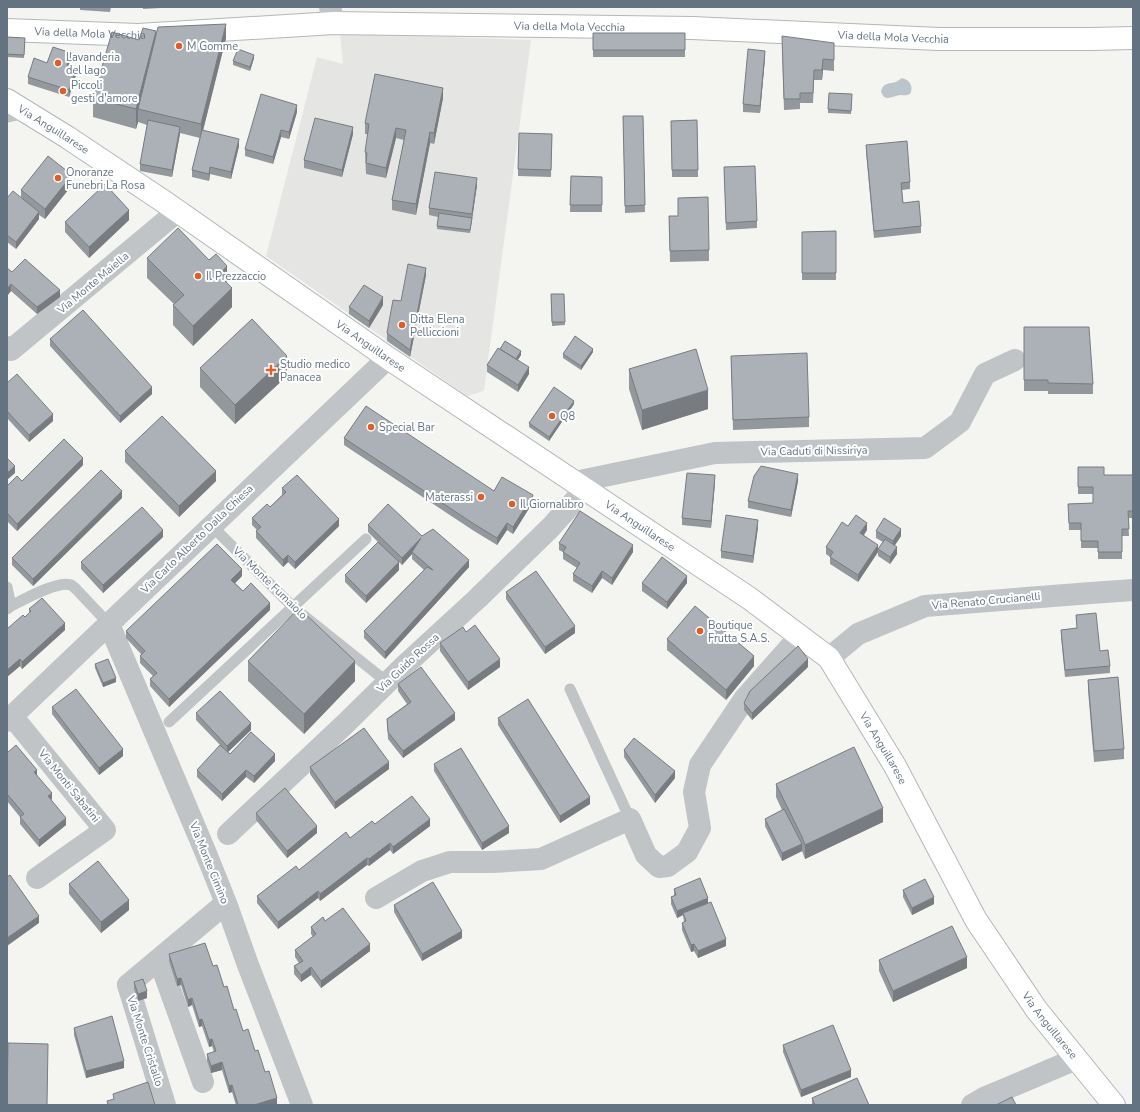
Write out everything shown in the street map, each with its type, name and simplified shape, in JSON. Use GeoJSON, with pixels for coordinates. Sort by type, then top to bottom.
{"type":"FeatureCollection","features":[{"type":"Feature","properties":{"kind":"main road","name":"Via della Mola Vecchia"},"geometry":{"type":"LineString","coordinates":[[7,30],[57,33],[138,34],[332,15],[692,28],[938,39],[1133,38]]}},
{"type":"Feature","properties":{"kind":"main road","name":"Via Anguillarese"},"geometry":{"type":"LineString","coordinates":[[7,100],[17,115],[67,137],[388,358],[749,598],[829,658],[895,766],[976,920],[1036,1009],[1114,1105]]}},
{"type":"Feature","properties":{"kind":"street","name":"Via Monte Maiella"},"geometry":{"type":"LineString","coordinates":[[7,347],[11,350],[178,212]]}},
{"type":"Feature","properties":{"kind":"street","name":"Via Carlo Alberto Dalla Chiesa"},"geometry":{"type":"LineString","coordinates":[[10,718],[388,358]]}},
{"type":"Feature","properties":{"kind":"street","name":"Via Caduti di Nissiriya"},"geometry":{"type":"LineString","coordinates":[[580,486],[715,453],[925,448],[960,422],[985,374],[1015,360]]}},
{"type":"Feature","properties":{"kind":"street","name":"Via Guido Rossa"},"geometry":{"type":"LineString","coordinates":[[228,834],[551,527],[580,486]]}},
{"type":"Feature","properties":{"kind":"street","name":"Via Renato Crucianelli"},"geometry":{"type":"LineString","coordinates":[[829,658],[858,634],[925,606],[1091,592],[1133,590]]}},
{"type":"Feature","properties":{"kind":"street","name":"Via Monte Cimino"},"geometry":{"type":"LineString","coordinates":[[109,624],[205,851],[302,1105]]}},
{"type":"Feature","properties":{"kind":"street"},"geometry":{"type":"LineString","coordinates":[[376,898],[422,871],[450,862],[493,862],[541,859],[630,819],[646,855],[659,867],[668,866],[687,852],[700,828],[694,792],[700,765],[744,698],[800,636]]}},
{"type":"Feature","properties":{"kind":"street","name":"Via Monti Sabatini"},"geometry":{"type":"LineString","coordinates":[[10,718],[105,830],[38,878]]}},
{"type":"Feature","properties":{"kind":"street","name":"Via Monte Cristallo"},"geometry":{"type":"LineString","coordinates":[[165,1105],[128,985],[226,904]]}},
{"type":"Feature","properties":{"kind":"street"},"geometry":{"type":"LineString","coordinates":[[159,959],[203,1082]]}},
{"type":"Feature","properties":{"kind":"street"},"geometry":{"type":"LineString","coordinates":[[972,1105],[984,1098],[1076,1059]]}},
{"type":"Feature","properties":{"kind":"lane","name":"Via Monte Fumaiolo"},"geometry":{"type":"LineString","coordinates":[[212,526],[292,607],[387,682]]}},
{"type":"Feature","properties":{"kind":"lane"},"geometry":{"type":"LineString","coordinates":[[169,722],[366,539]]}},
{"type":"Feature","properties":{"kind":"lane"},"geometry":{"type":"LineString","coordinates":[[7,587],[9,608],[50,587],[63,584],[71,585],[109,624]]}},
{"type":"Feature","properties":{"kind":"lane"},"geometry":{"type":"LineString","coordinates":[[570,689],[630,819]]}},
{"type":"Feature","properties":{"kind":"shaded area"},"geometry":{"type":"Polygon","coordinates":[[[340,33],[531,40],[484,391],[467,396],[266,256],[317,57],[343,64],[340,33]]]}},
{"type":"Feature","properties":{"kind":"shaded area"},"geometry":{"type":"Polygon","coordinates":[[[902,78],[907,80],[911,86],[912,89],[910,94],[889,98],[882,95],[881,91],[884,86],[896,82],[902,78]]]}},
{"type":"Feature","properties":{"kind":"building"},"geometry":{"type":"Polygon","coordinates":[[[226,24],[201,124],[138,109],[158,27],[226,24]]]}},
{"type":"Feature","properties":{"kind":"building"},"geometry":{"type":"Polygon","coordinates":[[[143,28],[156,31],[136,109],[93,98],[112,32],[139,40],[143,28]]]}},
{"type":"Feature","properties":{"kind":"building"},"geometry":{"type":"Polygon","coordinates":[[[593,33],[685,33],[685,50],[593,50],[593,33]]]}},
{"type":"Feature","properties":{"kind":"building"},"geometry":{"type":"Polygon","coordinates":[[[782,36],[834,43],[834,60],[823,59],[822,70],[814,70],[813,93],[800,93],[800,99],[784,99],[782,36]]]}},
{"type":"Feature","properties":{"kind":"building"},"geometry":{"type":"Polygon","coordinates":[[[7,37],[25,38],[24,55],[7,54],[7,37]]]}},
{"type":"Feature","properties":{"kind":"building"},"geometry":{"type":"Polygon","coordinates":[[[53,47],[71,53],[67,65],[76,68],[69,90],[28,77],[34,58],[47,63],[53,47]]]}},
{"type":"Feature","properties":{"kind":"building"},"geometry":{"type":"Polygon","coordinates":[[[238,49],[254,55],[250,67],[233,61],[238,49]]]}},
{"type":"Feature","properties":{"kind":"building"},"geometry":{"type":"Polygon","coordinates":[[[748,49],[765,51],[760,106],[743,104],[748,49]]]}},
{"type":"Feature","properties":{"kind":"building"},"geometry":{"type":"Polygon","coordinates":[[[375,74],[443,88],[434,133],[430,132],[416,204],[392,200],[406,130],[396,128],[386,168],[366,163],[367,153],[365,152],[369,124],[365,123],[375,74]]]}},
{"type":"Feature","properties":{"kind":"building"},"geometry":{"type":"Polygon","coordinates":[[[829,93],[852,94],[851,111],[828,109],[829,93]]]}},
{"type":"Feature","properties":{"kind":"building"},"geometry":{"type":"Polygon","coordinates":[[[261,94],[297,105],[289,132],[281,130],[273,157],[245,149],[261,94]]]}},
{"type":"Feature","properties":{"kind":"building"},"geometry":{"type":"Polygon","coordinates":[[[623,116],[643,116],[645,205],[625,206],[623,116]]]}},
{"type":"Feature","properties":{"kind":"building"},"geometry":{"type":"Polygon","coordinates":[[[315,118],[353,127],[342,170],[304,160],[315,118]]]}},
{"type":"Feature","properties":{"kind":"building"},"geometry":{"type":"Polygon","coordinates":[[[148,120],[180,127],[172,170],[140,164],[148,120]]]}},
{"type":"Feature","properties":{"kind":"building"},"geometry":{"type":"Polygon","coordinates":[[[697,120],[698,170],[672,170],[671,121],[697,120]]]}},
{"type":"Feature","properties":{"kind":"building"},"geometry":{"type":"Polygon","coordinates":[[[202,130],[239,139],[231,172],[210,167],[209,174],[192,170],[202,130]]]}},
{"type":"Feature","properties":{"kind":"building"},"geometry":{"type":"Polygon","coordinates":[[[519,133],[552,134],[551,170],[518,169],[519,133]]]}},
{"type":"Feature","properties":{"kind":"building"},"geometry":{"type":"Polygon","coordinates":[[[907,141],[910,182],[901,183],[903,203],[919,201],[921,226],[874,231],[866,145],[907,141]]]}},
{"type":"Feature","properties":{"kind":"building"},"geometry":{"type":"Polygon","coordinates":[[[48,156],[72,175],[45,209],[21,190],[48,156]]]}},
{"type":"Feature","properties":{"kind":"building"},"geometry":{"type":"Polygon","coordinates":[[[755,166],[757,221],[726,223],[724,167],[755,166]]]}},
{"type":"Feature","properties":{"kind":"building"},"geometry":{"type":"Polygon","coordinates":[[[435,172],[477,178],[472,214],[429,208],[435,172]]]}},
{"type":"Feature","properties":{"kind":"building"},"geometry":{"type":"Polygon","coordinates":[[[571,176],[602,177],[602,205],[570,205],[571,176]]]}},
{"type":"Feature","properties":{"kind":"building"},"geometry":{"type":"Polygon","coordinates":[[[105,184],[129,210],[89,247],[65,222],[105,184]]]}},
{"type":"Feature","properties":{"kind":"building"},"geometry":{"type":"Polygon","coordinates":[[[13,191],[39,212],[16,242],[7,235],[7,198],[13,191]]]}},
{"type":"Feature","properties":{"kind":"building"},"geometry":{"type":"Polygon","coordinates":[[[708,197],[709,250],[670,251],[669,216],[678,216],[678,198],[708,197]]]}},
{"type":"Feature","properties":{"kind":"building"},"geometry":{"type":"Polygon","coordinates":[[[439,213],[472,218],[470,230],[437,226],[439,213]]]}},
{"type":"Feature","properties":{"kind":"building"},"geometry":{"type":"Polygon","coordinates":[[[178,228],[209,260],[216,254],[227,266],[219,275],[232,288],[193,326],[173,305],[184,295],[147,258],[178,228]]]}},
{"type":"Feature","properties":{"kind":"building"},"geometry":{"type":"Polygon","coordinates":[[[836,231],[836,273],[802,273],[802,232],[836,231]]]}},
{"type":"Feature","properties":{"kind":"building"},"geometry":{"type":"Polygon","coordinates":[[[25,259],[60,290],[37,307],[11,284],[7,289],[7,268],[12,272],[25,259]]]}},
{"type":"Feature","properties":{"kind":"building"},"geometry":{"type":"Polygon","coordinates":[[[408,264],[426,268],[410,350],[387,333],[393,300],[401,301],[408,264]]]}},
{"type":"Feature","properties":{"kind":"building"},"geometry":{"type":"Polygon","coordinates":[[[364,285],[383,297],[369,321],[349,307],[364,285]]]}},
{"type":"Feature","properties":{"kind":"building"},"geometry":{"type":"Polygon","coordinates":[[[551,294],[564,294],[565,322],[552,322],[551,294]]]}},
{"type":"Feature","properties":{"kind":"building"},"geometry":{"type":"Polygon","coordinates":[[[83,310],[152,387],[120,416],[50,339],[83,310]]]}},
{"type":"Feature","properties":{"kind":"building"},"geometry":{"type":"Polygon","coordinates":[[[252,319],[287,356],[235,405],[200,368],[252,319]]]}},
{"type":"Feature","properties":{"kind":"building"},"geometry":{"type":"Polygon","coordinates":[[[1024,327],[1089,327],[1093,384],[1048,383],[1048,380],[1024,380],[1024,327]]]}},
{"type":"Feature","properties":{"kind":"building"},"geometry":{"type":"Polygon","coordinates":[[[575,336],[593,349],[581,366],[563,354],[575,336]]]}},
{"type":"Feature","properties":{"kind":"building"},"geometry":{"type":"Polygon","coordinates":[[[505,341],[521,351],[516,359],[500,349],[505,341]]]}},
{"type":"Feature","properties":{"kind":"building"},"geometry":{"type":"Polygon","coordinates":[[[498,348],[529,367],[518,385],[487,365],[498,348]]]}},
{"type":"Feature","properties":{"kind":"building"},"geometry":{"type":"Polygon","coordinates":[[[696,349],[708,390],[642,410],[629,369],[696,349]]]}},
{"type":"Feature","properties":{"kind":"building"},"geometry":{"type":"Polygon","coordinates":[[[807,353],[809,417],[733,420],[731,356],[807,353]]]}},
{"type":"Feature","properties":{"kind":"building"},"geometry":{"type":"Polygon","coordinates":[[[17,374],[53,414],[29,435],[7,411],[7,383],[17,374]]]}},
{"type":"Feature","properties":{"kind":"building","name":"Q8"},"geometry":{"type":"Polygon","coordinates":[[[554,387],[574,401],[549,437],[529,423],[554,387]]]}},
{"type":"Feature","properties":{"kind":"building"},"geometry":{"type":"Polygon","coordinates":[[[366,406],[494,491],[502,477],[533,495],[513,527],[507,523],[497,538],[344,438],[366,406]]]}},
{"type":"Feature","properties":{"kind":"building"},"geometry":{"type":"Polygon","coordinates":[[[162,416],[216,471],[179,506],[125,451],[162,416]]]}},
{"type":"Feature","properties":{"kind":"building"},"geometry":{"type":"Polygon","coordinates":[[[64,439],[83,458],[17,524],[7,513],[7,486],[17,476],[22,481],[64,439]]]}},
{"type":"Feature","properties":{"kind":"building"},"geometry":{"type":"Polygon","coordinates":[[[7,458],[15,466],[7,473],[7,458]]]}},
{"type":"Feature","properties":{"kind":"building"},"geometry":{"type":"Polygon","coordinates":[[[761,466],[798,474],[791,510],[748,501],[754,476],[761,466]]]}},
{"type":"Feature","properties":{"kind":"building"},"geometry":{"type":"Polygon","coordinates":[[[1078,467],[1104,467],[1104,475],[1133,475],[1133,511],[1128,511],[1129,529],[1122,529],[1122,552],[1098,552],[1098,541],[1081,541],[1081,523],[1069,523],[1068,504],[1093,503],[1093,487],[1078,487],[1078,467]]]}},
{"type":"Feature","properties":{"kind":"building"},"geometry":{"type":"Polygon","coordinates":[[[101,470],[122,491],[33,579],[12,558],[101,470]]]}},
{"type":"Feature","properties":{"kind":"building"},"geometry":{"type":"Polygon","coordinates":[[[687,473],[715,475],[711,521],[682,518],[687,473]]]}},
{"type":"Feature","properties":{"kind":"building"},"geometry":{"type":"Polygon","coordinates":[[[297,475],[339,519],[295,562],[288,555],[283,560],[256,531],[261,527],[252,518],[267,504],[270,507],[286,492],[282,488],[297,475]]]}},
{"type":"Feature","properties":{"kind":"building"},"geometry":{"type":"Polygon","coordinates":[[[388,504],[422,536],[433,529],[469,560],[385,652],[364,631],[427,567],[433,570],[412,552],[421,538],[402,558],[368,525],[388,504]]]}},
{"type":"Feature","properties":{"kind":"building"},"geometry":{"type":"Polygon","coordinates":[[[142,507],[163,530],[103,585],[81,562],[142,507]]]}},
{"type":"Feature","properties":{"kind":"building"},"geometry":{"type":"Polygon","coordinates":[[[580,511],[633,545],[612,578],[602,571],[592,586],[573,574],[580,563],[563,552],[566,547],[559,543],[580,511]]]}},
{"type":"Feature","properties":{"kind":"building"},"geometry":{"type":"Polygon","coordinates":[[[726,515],[758,520],[753,556],[721,551],[726,515]]]}},
{"type":"Feature","properties":{"kind":"building"},"geometry":{"type":"Polygon","coordinates":[[[856,515],[867,523],[860,533],[878,545],[858,575],[830,557],[833,552],[826,547],[842,522],[848,526],[856,515]]]}},
{"type":"Feature","properties":{"kind":"building"},"geometry":{"type":"Polygon","coordinates":[[[884,518],[901,529],[893,541],[876,531],[884,518]]]}},
{"type":"Feature","properties":{"kind":"building"},"geometry":{"type":"Polygon","coordinates":[[[885,539],[897,547],[890,557],[878,549],[885,539]]]}},
{"type":"Feature","properties":{"kind":"building"},"geometry":{"type":"Polygon","coordinates":[[[378,542],[399,562],[366,596],[345,575],[378,542]]]}},
{"type":"Feature","properties":{"kind":"building"},"geometry":{"type":"Polygon","coordinates":[[[217,544],[242,569],[231,580],[243,591],[251,583],[270,603],[169,699],[150,679],[157,673],[140,656],[145,651],[126,631],[217,544]]]}},
{"type":"Feature","properties":{"kind":"building"},"geometry":{"type":"Polygon","coordinates":[[[662,557],[687,576],[667,602],[642,583],[662,557]]]}},
{"type":"Feature","properties":{"kind":"building"},"geometry":{"type":"Polygon","coordinates":[[[536,571],[575,626],[545,647],[506,592],[536,571]]]}},
{"type":"Feature","properties":{"kind":"building"},"geometry":{"type":"Polygon","coordinates":[[[42,598],[65,623],[22,662],[20,659],[7,670],[7,629],[23,615],[25,617],[31,611],[29,609],[42,598]]]}},
{"type":"Feature","properties":{"kind":"building"},"geometry":{"type":"Polygon","coordinates":[[[695,606],[754,656],[726,690],[667,639],[695,606]]]}},
{"type":"Feature","properties":{"kind":"building"},"geometry":{"type":"Polygon","coordinates":[[[299,608],[355,661],[304,714],[248,661],[299,608]]]}},
{"type":"Feature","properties":{"kind":"building"},"geometry":{"type":"Polygon","coordinates":[[[1096,613],[1100,651],[1108,650],[1110,666],[1065,670],[1061,630],[1077,628],[1076,615],[1096,613]]]}},
{"type":"Feature","properties":{"kind":"building"},"geometry":{"type":"Polygon","coordinates":[[[475,625],[500,659],[468,682],[440,643],[463,627],[466,632],[475,625]]]}},
{"type":"Feature","properties":{"kind":"building"},"geometry":{"type":"Polygon","coordinates":[[[798,646],[808,659],[752,713],[744,703],[750,691],[798,646]]]}},
{"type":"Feature","properties":{"kind":"building"},"geometry":{"type":"Polygon","coordinates":[[[108,659],[116,678],[103,683],[95,664],[108,659]]]}},
{"type":"Feature","properties":{"kind":"building"},"geometry":{"type":"Polygon","coordinates":[[[421,667],[455,713],[403,751],[388,732],[387,719],[411,702],[398,684],[421,667]]]}},
{"type":"Feature","properties":{"kind":"building"},"geometry":{"type":"Polygon","coordinates":[[[1118,677],[1124,749],[1094,751],[1088,680],[1118,677]]]}},
{"type":"Feature","properties":{"kind":"building"},"geometry":{"type":"Polygon","coordinates":[[[76,689],[123,749],[99,768],[52,707],[76,689]]]}},
{"type":"Feature","properties":{"kind":"building"},"geometry":{"type":"Polygon","coordinates":[[[220,691],[251,723],[227,746],[196,713],[220,691]]]}},
{"type":"Feature","properties":{"kind":"building"},"geometry":{"type":"Polygon","coordinates":[[[528,699],[590,797],[560,816],[498,718],[528,699]]]}},
{"type":"Feature","properties":{"kind":"building"},"geometry":{"type":"Polygon","coordinates":[[[364,728],[389,762],[335,802],[310,767],[364,728]]]}},
{"type":"Feature","properties":{"kind":"building"},"geometry":{"type":"Polygon","coordinates":[[[251,732],[275,754],[254,776],[246,770],[222,794],[197,770],[220,745],[230,754],[251,732]]]}},
{"type":"Feature","properties":{"kind":"building"},"geometry":{"type":"Polygon","coordinates":[[[634,738],[675,771],[655,795],[624,750],[634,738]]]}},
{"type":"Feature","properties":{"kind":"building"},"geometry":{"type":"Polygon","coordinates":[[[16,745],[37,770],[34,772],[52,793],[48,796],[66,818],[39,840],[20,817],[24,814],[7,794],[7,753],[16,745]]]}},
{"type":"Feature","properties":{"kind":"building"},"geometry":{"type":"Polygon","coordinates":[[[854,747],[883,808],[805,845],[776,784],[854,747]]]}},
{"type":"Feature","properties":{"kind":"building"},"geometry":{"type":"Polygon","coordinates":[[[461,748],[509,826],[482,843],[434,764],[461,748]]]}},
{"type":"Feature","properties":{"kind":"building"},"geometry":{"type":"Polygon","coordinates":[[[285,788],[317,826],[287,851],[256,813],[285,788]]]}},
{"type":"Feature","properties":{"kind":"building"},"geometry":{"type":"Polygon","coordinates":[[[412,796],[430,819],[393,847],[390,843],[369,859],[367,858],[320,894],[318,891],[278,922],[257,896],[296,866],[299,870],[346,832],[350,838],[372,821],[375,824],[412,796]]]}},
{"type":"Feature","properties":{"kind":"building"},"geometry":{"type":"Polygon","coordinates":[[[784,809],[802,844],[782,853],[765,819],[784,809]]]}},
{"type":"Feature","properties":{"kind":"building"},"geometry":{"type":"Polygon","coordinates":[[[98,861],[129,900],[101,922],[69,884],[98,861]]]}},
{"type":"Feature","properties":{"kind":"building"},"geometry":{"type":"Polygon","coordinates":[[[10,875],[39,916],[7,938],[7,877],[10,875]]]}},
{"type":"Feature","properties":{"kind":"building"},"geometry":{"type":"Polygon","coordinates":[[[700,878],[708,898],[677,911],[671,897],[676,895],[674,889],[700,878]]]}},
{"type":"Feature","properties":{"kind":"building"},"geometry":{"type":"Polygon","coordinates":[[[925,879],[934,897],[912,908],[903,890],[925,879]]]}},
{"type":"Feature","properties":{"kind":"building"},"geometry":{"type":"Polygon","coordinates":[[[433,882],[462,931],[422,954],[394,905],[433,882]]]}},
{"type":"Feature","properties":{"kind":"building"},"geometry":{"type":"Polygon","coordinates":[[[711,902],[726,939],[698,951],[694,944],[691,945],[682,923],[686,921],[683,913],[711,902]]]}},
{"type":"Feature","properties":{"kind":"building"},"geometry":{"type":"Polygon","coordinates":[[[343,908],[370,944],[321,981],[311,967],[301,975],[294,966],[303,961],[295,950],[316,934],[311,927],[323,917],[325,921],[343,908]]]}},
{"type":"Feature","properties":{"kind":"building"},"geometry":{"type":"Polygon","coordinates":[[[952,926],[967,957],[893,991],[879,960],[952,926]]]}},
{"type":"Feature","properties":{"kind":"building"},"geometry":{"type":"Polygon","coordinates":[[[205,943],[213,966],[217,965],[224,987],[227,986],[234,1010],[236,1009],[243,1031],[248,1029],[255,1051],[258,1050],[265,1072],[269,1071],[277,1098],[254,1105],[238,1105],[232,1085],[229,1086],[222,1062],[211,1066],[207,1054],[216,1051],[212,1039],[209,1040],[202,1019],[199,1020],[192,998],[188,1000],[181,978],[177,979],[169,954],[205,943]]]}},
{"type":"Feature","properties":{"kind":"building"},"geometry":{"type":"Polygon","coordinates":[[[143,979],[147,991],[138,994],[134,982],[143,979]]]}},
{"type":"Feature","properties":{"kind":"building"},"geometry":{"type":"Polygon","coordinates":[[[112,1016],[124,1061],[86,1071],[74,1028],[112,1016]]]}},
{"type":"Feature","properties":{"kind":"building"},"geometry":{"type":"Polygon","coordinates":[[[833,1025],[851,1070],[801,1090],[783,1045],[833,1025]]]}},
{"type":"Feature","properties":{"kind":"building"},"geometry":{"type":"Polygon","coordinates":[[[8,1043],[48,1044],[47,1105],[7,1105],[8,1043]]]}},
{"type":"Feature","properties":{"kind":"building"},"geometry":{"type":"Polygon","coordinates":[[[857,1078],[869,1105],[815,1105],[812,1098],[857,1078]]]}},
{"type":"Feature","properties":{"kind":"building"},"geometry":{"type":"Polygon","coordinates":[[[148,1082],[155,1105],[108,1105],[107,1101],[114,1099],[113,1094],[148,1082]]]}},
{"type":"Feature","properties":{"kind":"building"},"geometry":{"type":"Polygon","coordinates":[[[1012,1097],[1016,1105],[996,1105],[1012,1097]]]}},
{"type":"Feature","properties":{"kind":"place","name":"M Gomme"},"geometry":{"type":"Point","coordinates":[179,46]}},
{"type":"Feature","properties":{"kind":"place","name":"Lavanderia del lago"},"geometry":{"type":"Point","coordinates":[58,63]}},
{"type":"Feature","properties":{"kind":"place","name":"Piccoli gesti d'amore"},"geometry":{"type":"Point","coordinates":[63,91]}},
{"type":"Feature","properties":{"kind":"place","name":"Onoranze Funebri La Rosa"},"geometry":{"type":"Point","coordinates":[58,178]}},
{"type":"Feature","properties":{"kind":"place","name":"Il Prezzaccio"},"geometry":{"type":"Point","coordinates":[198,276]}},
{"type":"Feature","properties":{"kind":"place","name":"Ditta Elena Pelliccioni"},"geometry":{"type":"Point","coordinates":[402,325]}},
{"type":"Feature","properties":{"kind":"place","name":"Studio medico Panacea"},"geometry":{"type":"Point","coordinates":[271,370]}},
{"type":"Feature","properties":{"kind":"place","name":"Q8"},"geometry":{"type":"Point","coordinates":[552,416]}},
{"type":"Feature","properties":{"kind":"place","name":"Special Bar"},"geometry":{"type":"Point","coordinates":[371,427]}},
{"type":"Feature","properties":{"kind":"place","name":"Materassi"},"geometry":{"type":"Point","coordinates":[481,497]}},
{"type":"Feature","properties":{"kind":"place","name":"Il Giornalibro"},"geometry":{"type":"Point","coordinates":[512,504]}},
{"type":"Feature","properties":{"kind":"place","name":"Boutique Frutta S.A.S."},"geometry":{"type":"Point","coordinates":[700,631]}}]}
